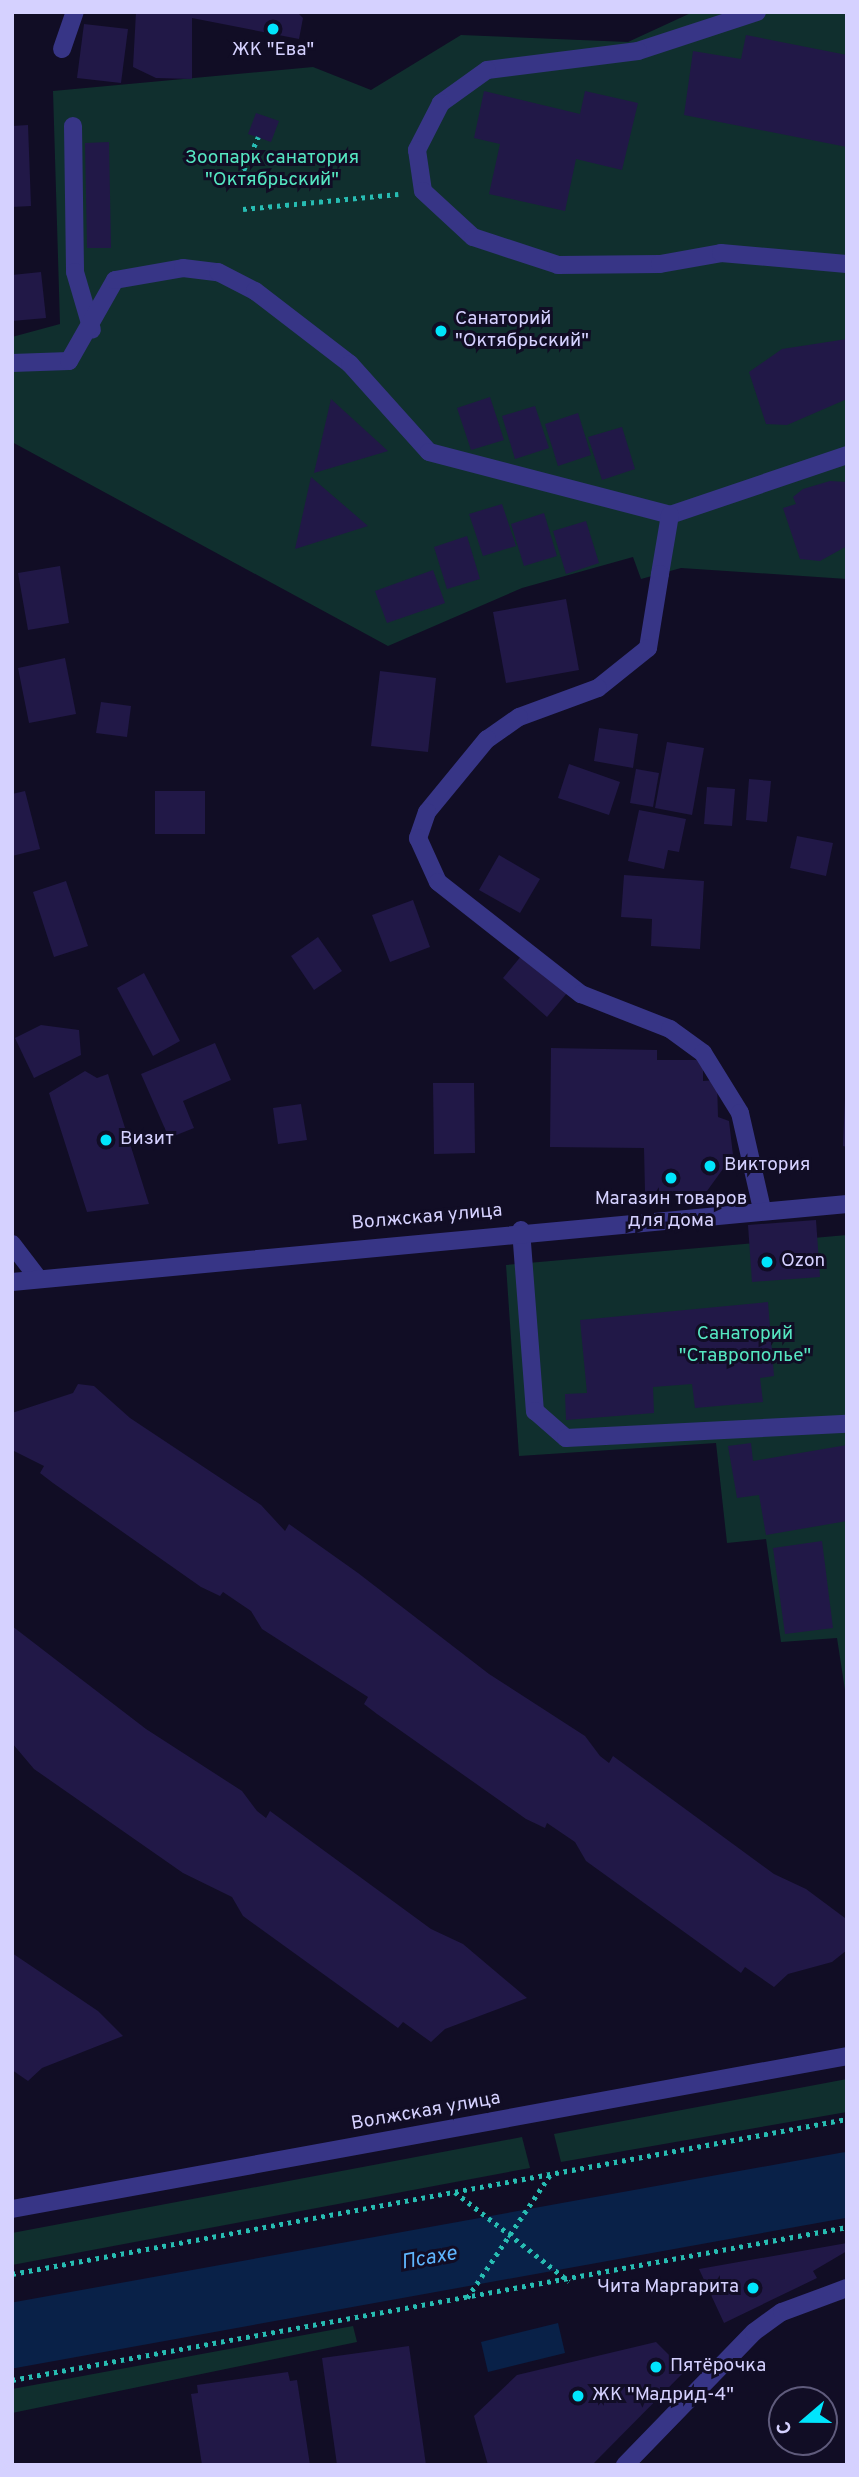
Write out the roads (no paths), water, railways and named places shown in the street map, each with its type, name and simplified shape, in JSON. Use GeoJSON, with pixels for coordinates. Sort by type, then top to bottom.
{"type":"FeatureCollection","features":[{"type":"Feature","properties":{"kind":"street"},"geometry":{"type":"LineString","coordinates":[[62,48],[75,12]]}},
{"type":"Feature","properties":{"kind":"street"},"geometry":{"type":"LineString","coordinates":[[757,12],[638,51],[487,69],[440,103],[417,150],[424,191],[473,237],[558,265],[660,264],[721,253],[847,264]]}},
{"type":"Feature","properties":{"kind":"street"},"geometry":{"type":"LineString","coordinates":[[73,126],[75,272],[92,330]]}},
{"type":"Feature","properties":{"kind":"street"},"geometry":{"type":"LineString","coordinates":[[12,363],[69,361],[92,330],[115,280],[183,268],[218,272],[255,291],[350,365],[429,452],[670,515],[847,455]]}},
{"type":"Feature","properties":{"kind":"street"},"geometry":{"type":"LineString","coordinates":[[670,515],[648,648],[598,688],[519,718],[487,739],[428,812],[418,838],[438,882],[581,994],[670,1029],[703,1053],[740,1114],[762,1209]]}},
{"type":"Feature","properties":{"kind":"street","name":"Волжская улица"},"geometry":{"type":"LineString","coordinates":[[12,1282],[521,1230],[847,1204]]}},
{"type":"Feature","properties":{"kind":"street"},"geometry":{"type":"LineString","coordinates":[[521,1230],[535,1411],[566,1438],[847,1424]]}},
{"type":"Feature","properties":{"kind":"street"},"geometry":{"type":"LineString","coordinates":[[12,1244],[38,1278]]}},
{"type":"Feature","properties":{"kind":"street","name":"Волжская улица"},"geometry":{"type":"LineString","coordinates":[[12,2209],[847,2056]]}},
{"type":"Feature","properties":{"kind":"street"},"geometry":{"type":"LineString","coordinates":[[625,2465],[754,2332],[782,2312],[847,2288]]}},
{"type":"Feature","properties":{"kind":"water"},"geometry":{"type":"Polygon","coordinates":[[[558,2323],[565,2353],[488,2372],[481,2342],[558,2323]]]}},
{"type":"Feature","properties":{"kind":"waterway","name":"Псахе"},"geometry":{"type":"LineString","coordinates":[[12,2335],[847,2184]]}},
{"type":"Feature","properties":{"kind":"place","name":"ЖК \"Ева\""},"geometry":{"type":"Point","coordinates":[273,29]}},
{"type":"Feature","properties":{"kind":"place","name":"Санаторий \"Октябрьский\""},"geometry":{"type":"Point","coordinates":[441,331]}},
{"type":"Feature","properties":{"kind":"place","name":"Визит"},"geometry":{"type":"Point","coordinates":[106,1140]}},
{"type":"Feature","properties":{"kind":"place","name":"Виктория"},"geometry":{"type":"Point","coordinates":[710,1166]}},
{"type":"Feature","properties":{"kind":"place","name":"Магазин товаров для дома"},"geometry":{"type":"Point","coordinates":[671,1178]}},
{"type":"Feature","properties":{"kind":"place","name":"Ozon"},"geometry":{"type":"Point","coordinates":[767,1262]}},
{"type":"Feature","properties":{"kind":"place","name":"Чита Маргарита"},"geometry":{"type":"Point","coordinates":[753,2288]}},
{"type":"Feature","properties":{"kind":"place","name":"Пятёрочка"},"geometry":{"type":"Point","coordinates":[656,2367]}},
{"type":"Feature","properties":{"kind":"place","name":"ЖК \"Мадрид-4\""},"geometry":{"type":"Point","coordinates":[578,2396]}},
{"type":"Feature","properties":{"kind":"park label","name":"Зоопарк санатория \"Октябрьский\""},"geometry":{"type":"Point","coordinates":[272,170]}},
{"type":"Feature","properties":{"kind":"park label","name":"Санаторий \"Ставрополье\""},"geometry":{"type":"Point","coordinates":[745,1346]}}]}
